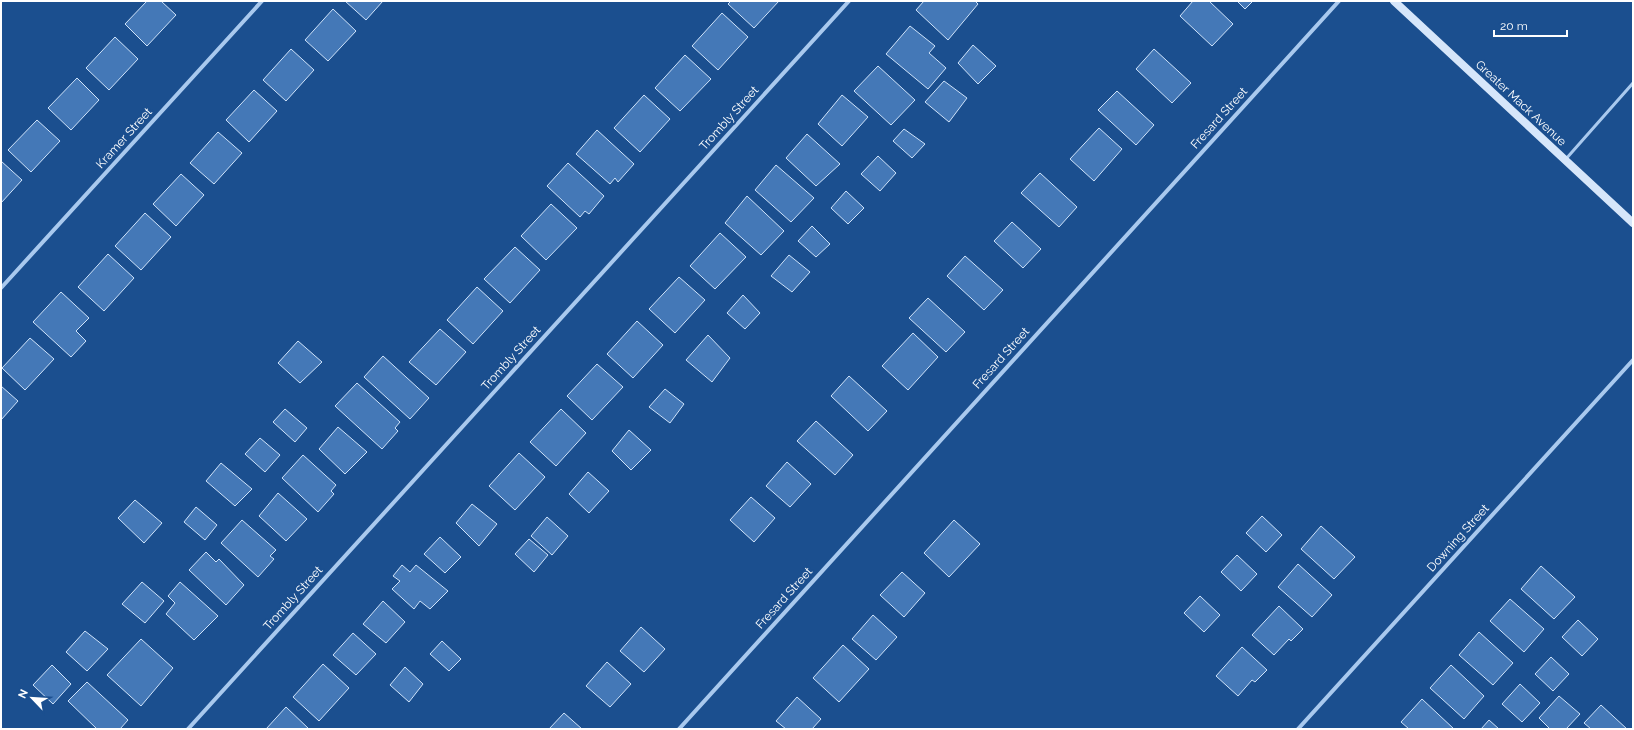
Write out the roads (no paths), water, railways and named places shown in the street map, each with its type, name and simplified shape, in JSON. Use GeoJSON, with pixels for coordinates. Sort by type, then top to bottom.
{"type":"FeatureCollection","features":[{"type":"Feature","properties":{"kind":"street","name":"Kramer Street"},"geometry":{"type":"LineString","coordinates":[[1,288],[262,1]]}},
{"type":"Feature","properties":{"kind":"street","name":"Trombly Street"},"geometry":{"type":"LineString","coordinates":[[188,729],[849,1]]}},
{"type":"Feature","properties":{"kind":"street","name":"Fresard Street"},"geometry":{"type":"LineString","coordinates":[[678,729],[1339,1]]}},
{"type":"Feature","properties":{"kind":"street","name":"Greater Mack Avenue"},"geometry":{"type":"LineString","coordinates":[[1394,1],[1633,223]]}},
{"type":"Feature","properties":{"kind":"street","name":"Downing Street"},"geometry":{"type":"LineString","coordinates":[[1298,729],[1633,360]]}},
{"type":"Feature","properties":{"kind":"lane"},"geometry":{"type":"LineString","coordinates":[[1565,160],[1633,83]]}}]}
